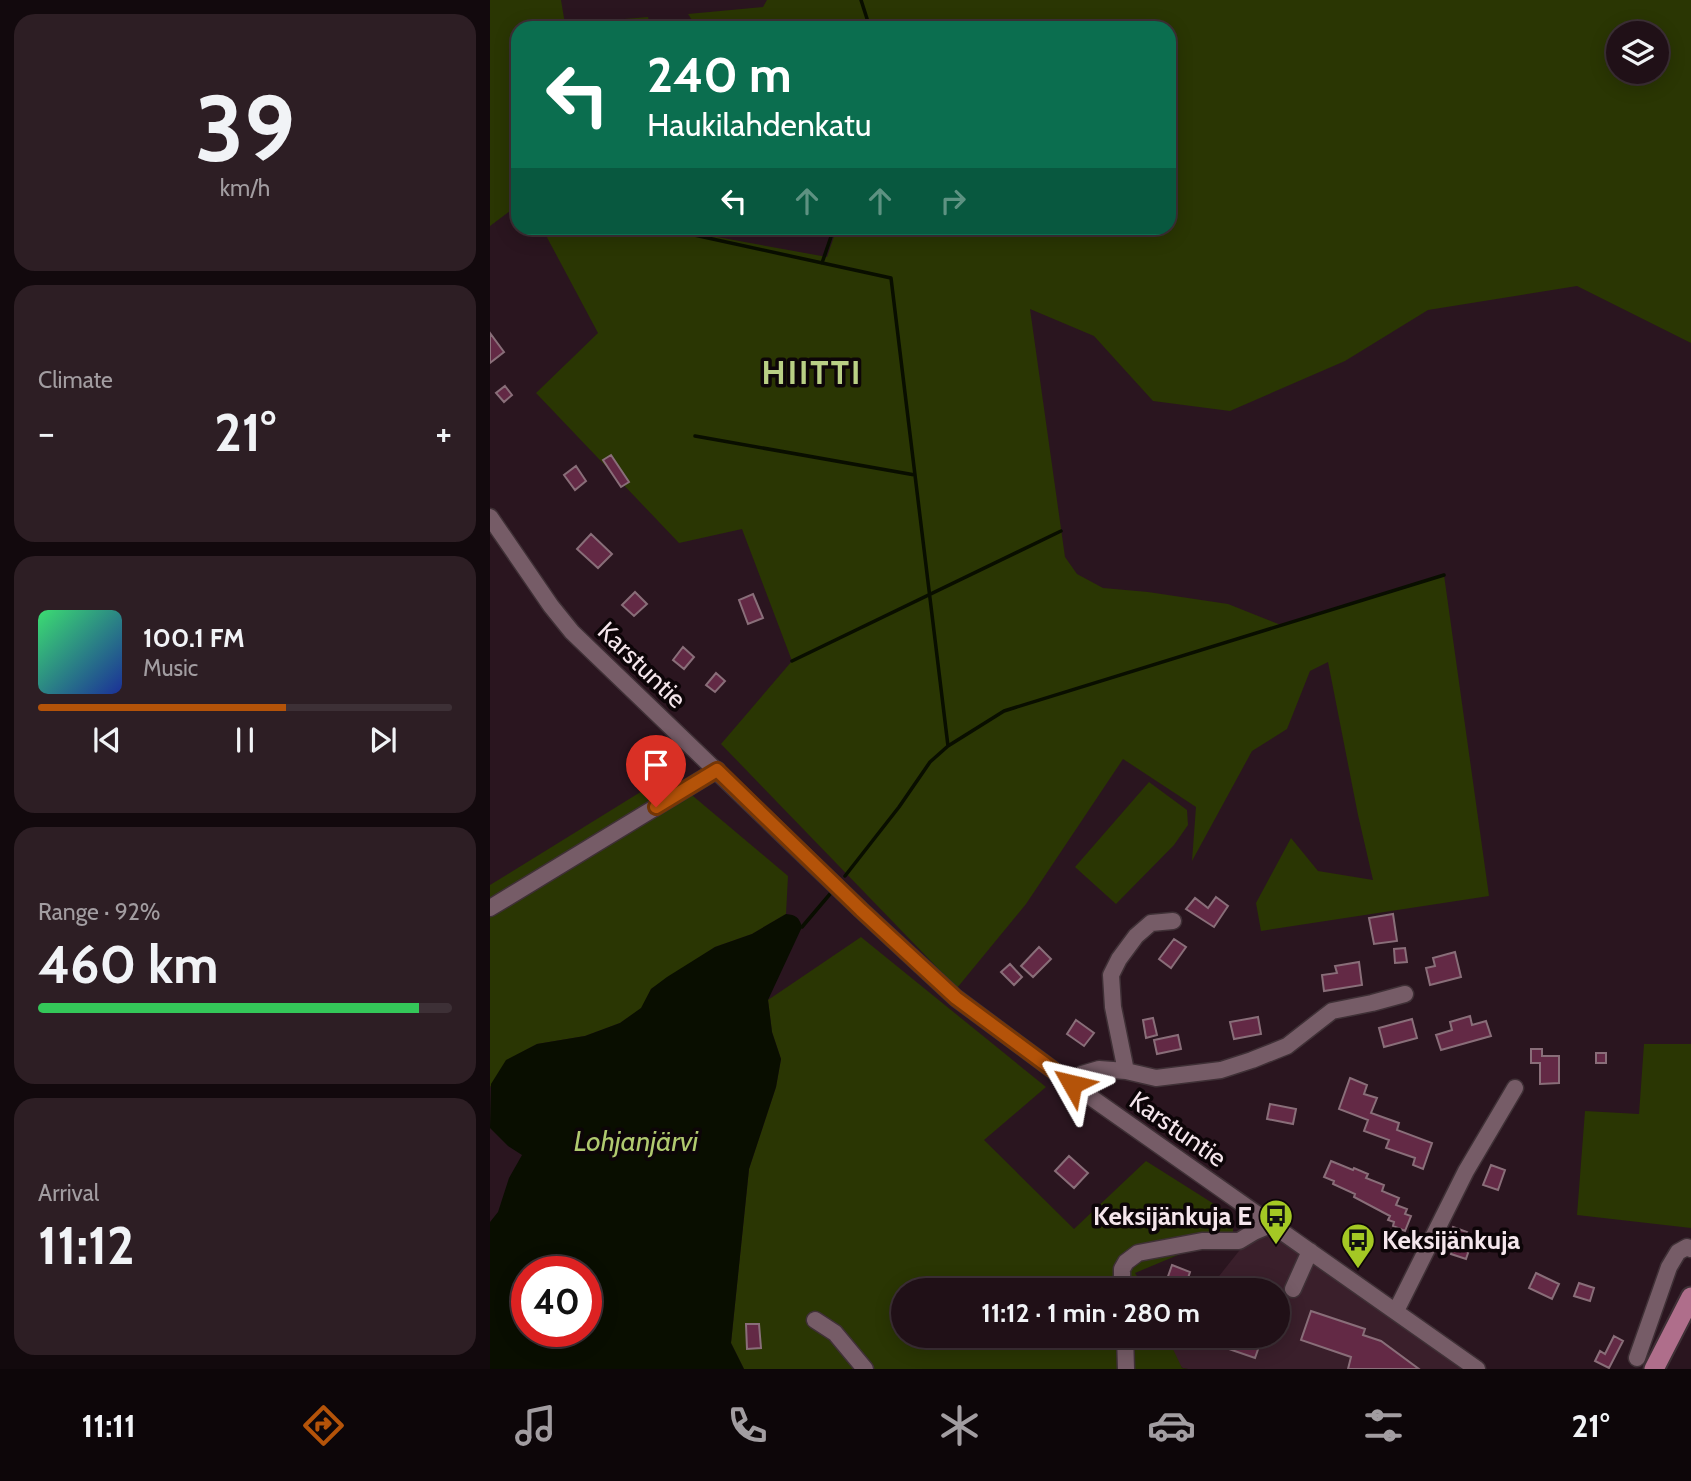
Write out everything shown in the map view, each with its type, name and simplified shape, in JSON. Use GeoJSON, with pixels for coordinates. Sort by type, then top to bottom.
{"type":"FeatureCollection","features":[{"type":"Feature","properties":{"kind":"main road"},"geometry":{"type":"LineString","coordinates":[[1654,1369],[1691,1297]]}},
{"type":"Feature","properties":{"kind":"street","name":"Karstuntie"},"geometry":{"type":"LineString","coordinates":[[490,517],[572,632],[851,901],[956,998],[1072,1084],[1477,1369]]}},
{"type":"Feature","properties":{"kind":"street"},"geometry":{"type":"LineString","coordinates":[[490,908],[717,770]]}},
{"type":"Feature","properties":{"kind":"street"},"geometry":{"type":"LineString","coordinates":[[1126,1071],[1113,1007],[1111,975],[1119,959],[1144,929],[1151,923],[1173,921]]}},
{"type":"Feature","properties":{"kind":"street"},"geometry":{"type":"LineString","coordinates":[[1072,1084],[1082,1074],[1099,1069],[1126,1071],[1156,1078],[1221,1070],[1287,1046],[1332,1011],[1405,994]]}},
{"type":"Feature","properties":{"kind":"street"},"geometry":{"type":"LineString","coordinates":[[1396,1311],[1466,1171],[1515,1088]]}},
{"type":"Feature","properties":{"kind":"street"},"geometry":{"type":"LineString","coordinates":[[1122,1278],[1122,1269],[1126,1262],[1138,1253],[1202,1241],[1239,1241],[1254,1231],[1273,1224]]}},
{"type":"Feature","properties":{"kind":"street"},"geometry":{"type":"LineString","coordinates":[[1637,1358],[1669,1267],[1678,1252],[1687,1247],[1691,1249]]}},
{"type":"Feature","properties":{"kind":"street"},"geometry":{"type":"LineString","coordinates":[[1293,1289],[1310,1251]]}},
{"type":"Feature","properties":{"kind":"street"},"geometry":{"type":"LineString","coordinates":[[815,1320],[835,1333],[865,1369]]}},
{"type":"Feature","properties":{"kind":"street"},"geometry":{"type":"LineString","coordinates":[[1125,1348],[1126,1369]]}},
{"type":"Feature","properties":{"kind":"shaded area"},"geometry":{"type":"Polygon","coordinates":[[[1273,1224],[1477,1369],[1183,1368],[1158,1348],[1290,1348],[1290,1278],[1218,1278],[1254,1232],[1273,1224]]]}},
{"type":"Feature","properties":{"kind":"green space"},"geometry":{"type":"Polygon","coordinates":[[[490,0],[561,0],[564,21],[511,21],[511,210],[490,226],[490,0]]]}},
{"type":"Feature","properties":{"kind":"green space"},"geometry":{"type":"Polygon","coordinates":[[[767,0],[1691,0],[1691,343],[1577,286],[1428,310],[1345,361],[1230,411],[1153,401],[1094,336],[1030,309],[1065,557],[1077,574],[1103,588],[1228,604],[1281,625],[1444,575],[1489,896],[1261,931],[1256,903],[1291,838],[1318,871],[1373,880],[1328,662],[1310,671],[1287,729],[1252,751],[1192,861],[1196,807],[1123,759],[1026,904],[957,988],[721,744],[792,661],[742,529],[679,543],[536,393],[598,333],[546,235],[706,235],[827,257],[835,235],[1176,235],[1176,21],[692,21],[688,14],[763,7],[767,0]]]}},
{"type":"Feature","properties":{"kind":"green space"},"geometry":{"type":"Polygon","coordinates":[[[648,17],[649,21],[601,21],[648,17]]]}},
{"type":"Feature","properties":{"kind":"green space"},"geometry":{"type":"Polygon","coordinates":[[[668,775],[788,876],[786,914],[752,934],[715,947],[651,989],[642,1008],[620,1023],[585,1036],[537,1044],[507,1060],[490,1087],[490,885],[668,775]]]}},
{"type":"Feature","properties":{"kind":"green space"},"geometry":{"type":"Polygon","coordinates":[[[1149,782],[1187,810],[1188,825],[1174,845],[1116,904],[1075,867],[1149,782]]]}},
{"type":"Feature","properties":{"kind":"green space"},"geometry":{"type":"Polygon","coordinates":[[[861,937],[1046,1087],[984,1140],[1074,1229],[1146,1161],[1233,1216],[1233,1232],[1135,1273],[1138,1278],[891,1278],[891,1348],[1172,1348],[1182,1368],[1188,1369],[744,1369],[731,1343],[749,1169],[776,1087],[781,1059],[772,1032],[768,1000],[861,937]]]}},
{"type":"Feature","properties":{"kind":"green space"},"geometry":{"type":"Polygon","coordinates":[[[1644,1044],[1691,1044],[1691,1228],[1577,1215],[1585,1111],[1639,1114],[1644,1044]]]}},
{"type":"Feature","properties":{"kind":"water","name":"Lohjanjärvi"},"geometry":{"type":"Polygon","coordinates":[[[786,914],[797,917],[802,927],[768,1000],[772,1032],[781,1059],[776,1087],[749,1169],[731,1343],[744,1369],[490,1369],[490,1222],[498,1212],[509,1178],[522,1155],[508,1146],[490,1128],[491,1084],[506,1060],[537,1044],[585,1036],[620,1023],[641,1008],[651,989],[715,947],[752,934],[786,914]]]}},
{"type":"Feature","properties":{"kind":"building"},"geometry":{"type":"Polygon","coordinates":[[[490,333],[504,352],[490,363],[490,333]]]}},
{"type":"Feature","properties":{"kind":"building"},"geometry":{"type":"Polygon","coordinates":[[[505,386],[512,395],[504,402],[496,393],[505,386]]]}},
{"type":"Feature","properties":{"kind":"building"},"geometry":{"type":"Polygon","coordinates":[[[611,455],[629,482],[621,487],[603,460],[611,455]]]}},
{"type":"Feature","properties":{"kind":"building"},"geometry":{"type":"Polygon","coordinates":[[[576,466],[586,481],[575,490],[564,475],[576,466]]]}},
{"type":"Feature","properties":{"kind":"building"},"geometry":{"type":"Polygon","coordinates":[[[591,534],[612,554],[598,568],[577,549],[591,534]]]}},
{"type":"Feature","properties":{"kind":"building"},"geometry":{"type":"Polygon","coordinates":[[[635,592],[647,604],[634,616],[622,605],[635,592]]]}},
{"type":"Feature","properties":{"kind":"building"},"geometry":{"type":"Polygon","coordinates":[[[753,594],[763,618],[748,624],[739,600],[753,594]]]}},
{"type":"Feature","properties":{"kind":"building"},"geometry":{"type":"Polygon","coordinates":[[[683,647],[694,657],[684,669],[673,660],[683,647]]]}},
{"type":"Feature","properties":{"kind":"building"},"geometry":{"type":"Polygon","coordinates":[[[716,673],[725,681],[715,692],[706,685],[716,673]]]}},
{"type":"Feature","properties":{"kind":"building"},"geometry":{"type":"Polygon","coordinates":[[[1216,897],[1228,906],[1214,927],[1186,909],[1195,898],[1208,908],[1216,897]]]}},
{"type":"Feature","properties":{"kind":"building"},"geometry":{"type":"Polygon","coordinates":[[[1393,914],[1397,941],[1374,944],[1369,918],[1393,914]]]}},
{"type":"Feature","properties":{"kind":"building"},"geometry":{"type":"Polygon","coordinates":[[[1174,939],[1186,947],[1171,968],[1159,959],[1174,939]]]}},
{"type":"Feature","properties":{"kind":"building"},"geometry":{"type":"Polygon","coordinates":[[[1039,947],[1051,959],[1033,977],[1021,966],[1039,947]]]}},
{"type":"Feature","properties":{"kind":"building"},"geometry":{"type":"Polygon","coordinates":[[[1405,948],[1407,962],[1395,963],[1394,949],[1405,948]]]}},
{"type":"Feature","properties":{"kind":"building"},"geometry":{"type":"Polygon","coordinates":[[[1455,952],[1461,977],[1430,985],[1426,968],[1435,966],[1433,958],[1455,952]]]}},
{"type":"Feature","properties":{"kind":"building"},"geometry":{"type":"Polygon","coordinates":[[[1359,962],[1362,985],[1324,991],[1322,975],[1337,973],[1335,966],[1359,962]]]}},
{"type":"Feature","properties":{"kind":"building"},"geometry":{"type":"Polygon","coordinates":[[[1010,964],[1022,977],[1014,985],[1001,972],[1010,964]]]}},
{"type":"Feature","properties":{"kind":"building"},"geometry":{"type":"Polygon","coordinates":[[[1470,1016],[1472,1025],[1486,1021],[1491,1036],[1441,1050],[1436,1035],[1452,1030],[1450,1022],[1470,1016]]]}},
{"type":"Feature","properties":{"kind":"building"},"geometry":{"type":"Polygon","coordinates":[[[1258,1017],[1261,1034],[1234,1039],[1230,1022],[1258,1017]]]}},
{"type":"Feature","properties":{"kind":"building"},"geometry":{"type":"Polygon","coordinates":[[[1153,1018],[1157,1035],[1146,1038],[1143,1020],[1153,1018]]]}},
{"type":"Feature","properties":{"kind":"building"},"geometry":{"type":"Polygon","coordinates":[[[1412,1019],[1417,1038],[1384,1047],[1379,1028],[1412,1019]]]}},
{"type":"Feature","properties":{"kind":"building"},"geometry":{"type":"Polygon","coordinates":[[[1076,1020],[1094,1033],[1084,1046],[1067,1034],[1076,1020]]]}},
{"type":"Feature","properties":{"kind":"building"},"geometry":{"type":"Polygon","coordinates":[[[1178,1035],[1181,1049],[1157,1054],[1154,1040],[1178,1035]]]}},
{"type":"Feature","properties":{"kind":"building"},"geometry":{"type":"Polygon","coordinates":[[[1531,1049],[1542,1049],[1542,1056],[1559,1056],[1559,1083],[1540,1084],[1540,1063],[1531,1063],[1531,1049]]]}},
{"type":"Feature","properties":{"kind":"building"},"geometry":{"type":"Polygon","coordinates":[[[1596,1053],[1606,1053],[1606,1063],[1596,1063],[1596,1053]]]}},
{"type":"Feature","properties":{"kind":"building"},"geometry":{"type":"Polygon","coordinates":[[[1350,1078],[1367,1085],[1364,1094],[1377,1098],[1371,1113],[1399,1123],[1397,1130],[1432,1143],[1423,1169],[1413,1165],[1415,1158],[1386,1148],[1389,1140],[1364,1131],[1368,1120],[1339,1109],[1350,1078]]]}},
{"type":"Feature","properties":{"kind":"building"},"geometry":{"type":"Polygon","coordinates":[[[1270,1104],[1296,1109],[1293,1124],[1267,1119],[1270,1104]]]}},
{"type":"Feature","properties":{"kind":"building"},"geometry":{"type":"Polygon","coordinates":[[[1069,1156],[1088,1173],[1074,1188],[1055,1171],[1069,1156]]]}},
{"type":"Feature","properties":{"kind":"building"},"geometry":{"type":"Polygon","coordinates":[[[1331,1161],[1368,1174],[1366,1178],[1384,1185],[1382,1191],[1399,1198],[1396,1205],[1407,1209],[1405,1214],[1411,1216],[1405,1231],[1393,1226],[1394,1222],[1388,1220],[1390,1216],[1324,1177],[1331,1161]]]}},
{"type":"Feature","properties":{"kind":"building"},"geometry":{"type":"Polygon","coordinates":[[[1491,1165],[1505,1170],[1498,1190],[1483,1185],[1491,1165]]]}},
{"type":"Feature","properties":{"kind":"building"},"geometry":{"type":"Polygon","coordinates":[[[1453,1227],[1467,1232],[1463,1241],[1471,1244],[1466,1259],[1451,1254],[1455,1241],[1449,1239],[1453,1227]]]}},
{"type":"Feature","properties":{"kind":"building"},"geometry":{"type":"Polygon","coordinates":[[[1172,1265],[1190,1272],[1188,1278],[1167,1278],[1172,1265]]]}},
{"type":"Feature","properties":{"kind":"building"},"geometry":{"type":"Polygon","coordinates":[[[1536,1273],[1559,1284],[1552,1299],[1529,1288],[1536,1273]]]}},
{"type":"Feature","properties":{"kind":"building"},"geometry":{"type":"Polygon","coordinates":[[[1579,1283],[1594,1288],[1590,1301],[1574,1296],[1579,1283]]]}},
{"type":"Feature","properties":{"kind":"building"},"geometry":{"type":"Polygon","coordinates":[[[1311,1311],[1365,1329],[1363,1335],[1381,1341],[1419,1369],[1348,1369],[1351,1357],[1301,1340],[1311,1311]]]}},
{"type":"Feature","properties":{"kind":"building"},"geometry":{"type":"Polygon","coordinates":[[[746,1324],[759,1324],[761,1348],[747,1349],[746,1324]]]}},
{"type":"Feature","properties":{"kind":"building"},"geometry":{"type":"Polygon","coordinates":[[[1614,1336],[1623,1341],[1609,1368],[1595,1361],[1600,1351],[1605,1354],[1614,1336]]]}},
{"type":"Feature","properties":{"kind":"building"},"geometry":{"type":"Polygon","coordinates":[[[1226,1348],[1258,1348],[1255,1358],[1226,1348]]]}},
{"type":"Feature","properties":{"kind":"waterway"},"geometry":{"type":"LineString","coordinates":[[861,0],[868,21]]}},
{"type":"Feature","properties":{"kind":"waterway"},"geometry":{"type":"LineString","coordinates":[[694,235],[891,278],[948,746]]}},
{"type":"Feature","properties":{"kind":"waterway"},"geometry":{"type":"LineString","coordinates":[[822,263],[832,235]]}},
{"type":"Feature","properties":{"kind":"waterway"},"geometry":{"type":"LineString","coordinates":[[695,436],[915,475]]}},
{"type":"Feature","properties":{"kind":"waterway"},"geometry":{"type":"LineString","coordinates":[[792,661],[1061,531]]}},
{"type":"Feature","properties":{"kind":"waterway"},"geometry":{"type":"LineString","coordinates":[[845,876],[930,762],[948,746],[1004,711],[1444,575]]}},
{"type":"Feature","properties":{"kind":"waterway"},"geometry":{"type":"LineString","coordinates":[[802,927],[830,894]]}},
{"type":"Feature","properties":{"kind":"place","name":"Keksijänkuja E"},"geometry":{"type":"Point","coordinates":[1276,1246]}},
{"type":"Feature","properties":{"kind":"place","name":"Keksijänkuja"},"geometry":{"type":"Point","coordinates":[1358,1270]}},
{"type":"Feature","properties":{"kind":"district","name":"HIITTI"},"geometry":{"type":"Point","coordinates":[812,372]}},
{"type":"Feature","properties":{"kind":"route"},"geometry":{"type":"LineString","coordinates":[[656,807],[717,770],[956,998],[1072,1084]]}}]}
